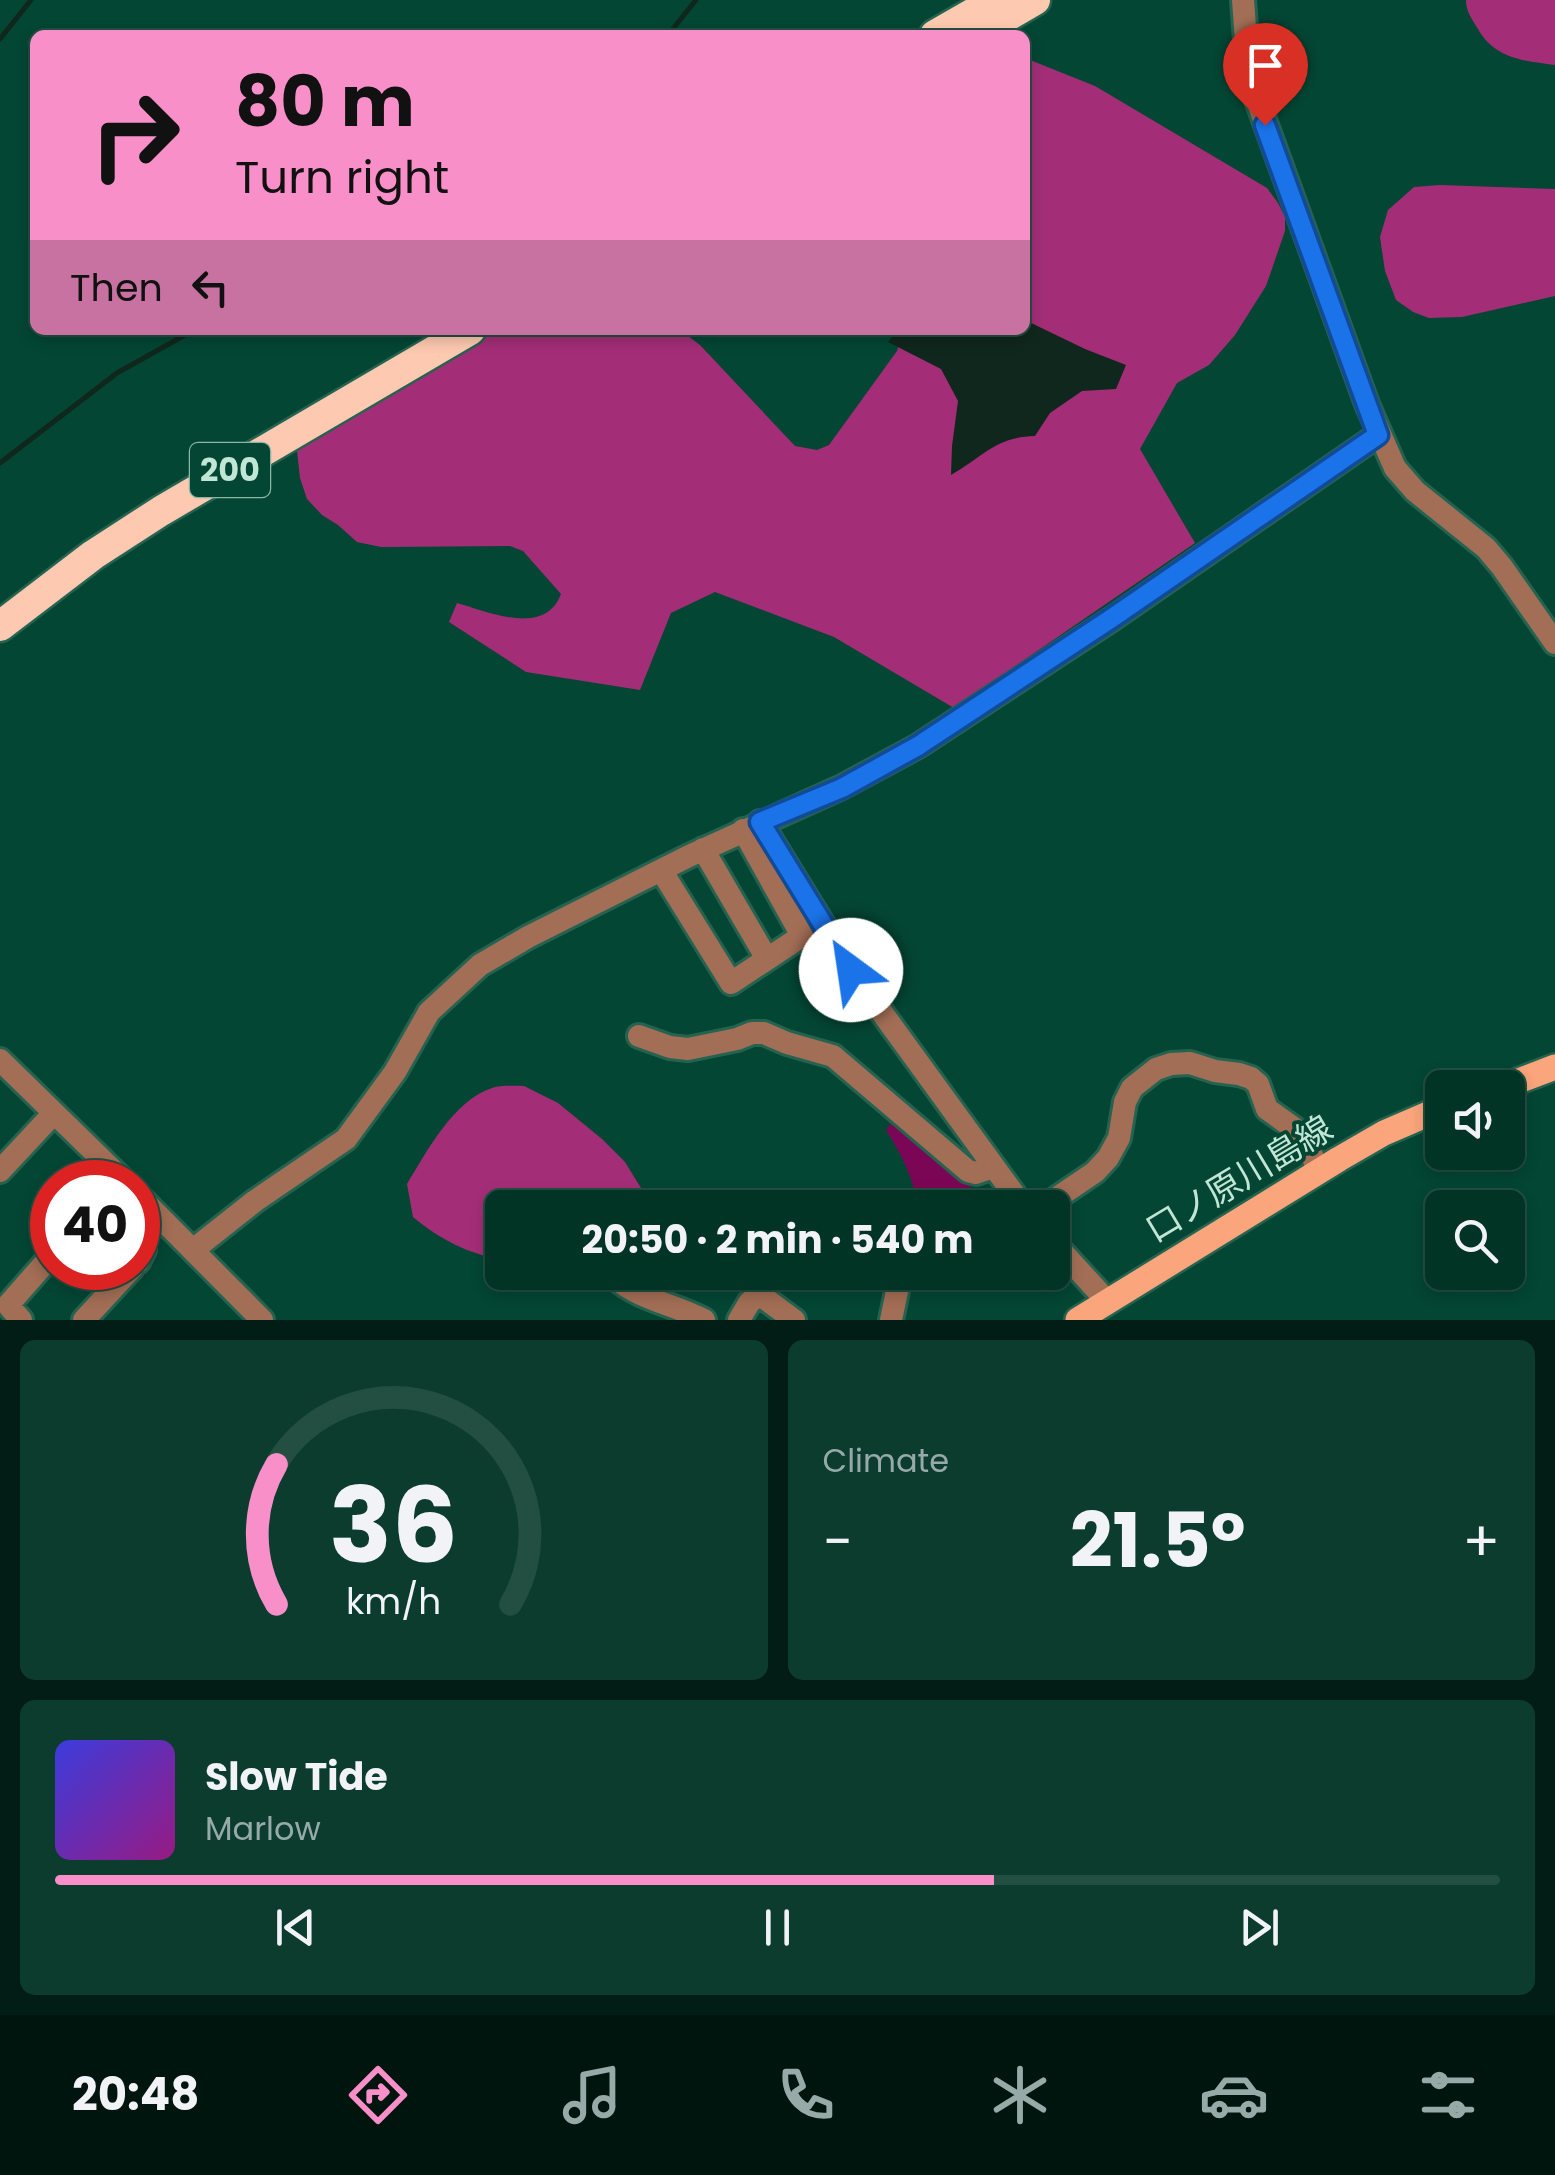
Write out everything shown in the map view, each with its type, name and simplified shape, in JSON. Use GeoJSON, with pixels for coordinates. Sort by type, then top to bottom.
{"type":"FeatureCollection","features":[{"type":"Feature","properties":{"kind":"highway"},"geometry":{"type":"LineString","coordinates":[[943,30],[996,0]]}},
{"type":"Feature","properties":{"kind":"highway"},"geometry":{"type":"LineString","coordinates":[[984,30],[1035,0]]}},
{"type":"Feature","properties":{"kind":"highway","name":"200"},"geometry":{"type":"LineString","coordinates":[[0,600],[83,536],[422,335]]}},
{"type":"Feature","properties":{"kind":"highway","name":"200"},"geometry":{"type":"LineString","coordinates":[[0,626],[93,554],[161,511],[461,335]]}},
{"type":"Feature","properties":{"kind":"main road"},"geometry":{"type":"LineString","coordinates":[[1525,1079],[1555,1068]]}},
{"type":"Feature","properties":{"kind":"main road","name":"口ノ原川島線"},"geometry":{"type":"LineString","coordinates":[[1078,1320],[1319,1170],[1384,1133],[1425,1115]]}},
{"type":"Feature","properties":{"kind":"street"},"geometry":{"type":"LineString","coordinates":[[1243,0],[1253,90],[1378,435],[1394,468],[1403,480],[1486,548],[1555,642]]}},
{"type":"Feature","properties":{"kind":"street"},"geometry":{"type":"LineString","coordinates":[[193,1250],[255,1201],[346,1139],[395,1072],[428,1012],[480,964],[660,870],[842,788],[918,746],[1378,435]]}},
{"type":"Feature","properties":{"kind":"street"},"geometry":{"type":"LineString","coordinates":[[660,870],[731,983],[802,936],[752,826]]}},
{"type":"Feature","properties":{"kind":"street"},"geometry":{"type":"LineString","coordinates":[[752,826],[1010,1190]]}},
{"type":"Feature","properties":{"kind":"street"},"geometry":{"type":"LineString","coordinates":[[703,849],[767,959]]}},
{"type":"Feature","properties":{"kind":"street"},"geometry":{"type":"LineString","coordinates":[[638,1036],[688,1049],[764,1032],[834,1056],[968,1171],[976,1174],[993,1167]]}},
{"type":"Feature","properties":{"kind":"street"},"geometry":{"type":"LineString","coordinates":[[1068,1190],[1108,1158],[1132,1088],[1156,1069],[1171,1064],[1190,1063],[1251,1078],[1258,1084],[1266,1110],[1302,1134],[1319,1170]]}},
{"type":"Feature","properties":{"kind":"street"},"geometry":{"type":"LineString","coordinates":[[2,1068],[102,1160]]}},
{"type":"Feature","properties":{"kind":"street"},"geometry":{"type":"LineString","coordinates":[[0,1171],[54,1113]]}},
{"type":"Feature","properties":{"kind":"street"},"geometry":{"type":"LineString","coordinates":[[160,1217],[262,1320]]}},
{"type":"Feature","properties":{"kind":"street"},"geometry":{"type":"LineString","coordinates":[[1070,1262],[1107,1302]]}},
{"type":"Feature","properties":{"kind":"street"},"geometry":{"type":"LineString","coordinates":[[21,1320],[8,1304],[30,1280]]}},
{"type":"Feature","properties":{"kind":"street"},"geometry":{"type":"LineString","coordinates":[[84,1320],[112,1290]]}},
{"type":"Feature","properties":{"kind":"street"},"geometry":{"type":"LineString","coordinates":[[631,1290],[704,1320]]}},
{"type":"Feature","properties":{"kind":"street"},"geometry":{"type":"LineString","coordinates":[[739,1320],[757,1290]]}},
{"type":"Feature","properties":{"kind":"street"},"geometry":{"type":"LineString","coordinates":[[768,1290],[794,1320]]}},
{"type":"Feature","properties":{"kind":"street"},"geometry":{"type":"LineString","coordinates":[[891,1320],[897,1290]]}},
{"type":"Feature","properties":{"kind":"shaded area"},"geometry":{"type":"Polygon","coordinates":[[[1466,0],[1555,0],[1555,65],[1511,57],[1493,47],[1472,19],[1466,0]]]}},
{"type":"Feature","properties":{"kind":"shaded area"},"geometry":{"type":"Polygon","coordinates":[[[1030,60],[1095,86],[1267,188],[1285,217],[1285,231],[1266,286],[1235,335],[1209,365],[1177,383],[1140,449],[1195,543],[954,708],[834,637],[715,592],[671,613],[640,690],[526,672],[449,622],[457,603],[515,618],[542,615],[553,607],[561,594],[523,551],[510,546],[381,547],[357,542],[307,499],[300,478],[297,451],[304,424],[462,335],[687,335],[795,446],[817,450],[829,445],[897,351],[902,335],[1030,335],[1030,60]]]}},
{"type":"Feature","properties":{"kind":"shaded area"},"geometry":{"type":"Polygon","coordinates":[[[1414,187],[1555,189],[1555,296],[1462,317],[1429,318],[1396,300],[1385,271],[1380,237],[1388,210],[1414,187]]]}},
{"type":"Feature","properties":{"kind":"shaded area"},"geometry":{"type":"Polygon","coordinates":[[[1030,322],[1126,365],[1116,389],[1082,391],[1050,413],[1035,436],[999,444],[951,475],[958,401],[941,369],[888,342],[894,335],[1030,335],[1030,322]]]}},
{"type":"Feature","properties":{"kind":"shaded area"},"geometry":{"type":"Polygon","coordinates":[[[504,1086],[524,1086],[558,1103],[625,1162],[641,1190],[485,1190],[485,1256],[455,1244],[413,1217],[407,1184],[443,1128],[478,1094],[504,1086]]]}},
{"type":"Feature","properties":{"kind":"shaded area"},"geometry":{"type":"Polygon","coordinates":[[[896,1117],[975,1184],[966,1190],[914,1190],[886,1130],[896,1117]]]}},
{"type":"Feature","properties":{"kind":"waterway"},"geometry":{"type":"LineString","coordinates":[[0,39],[31,0]]}},
{"type":"Feature","properties":{"kind":"waterway"},"geometry":{"type":"LineString","coordinates":[[672,30],[696,0]]}},
{"type":"Feature","properties":{"kind":"waterway"},"geometry":{"type":"LineString","coordinates":[[0,463],[117,373],[185,335]]}},
{"type":"Feature","properties":{"kind":"route"},"geometry":{"type":"LineString","coordinates":[[851,970],[760,822],[842,788],[918,746],[1378,435],[1265,125]]}}]}
